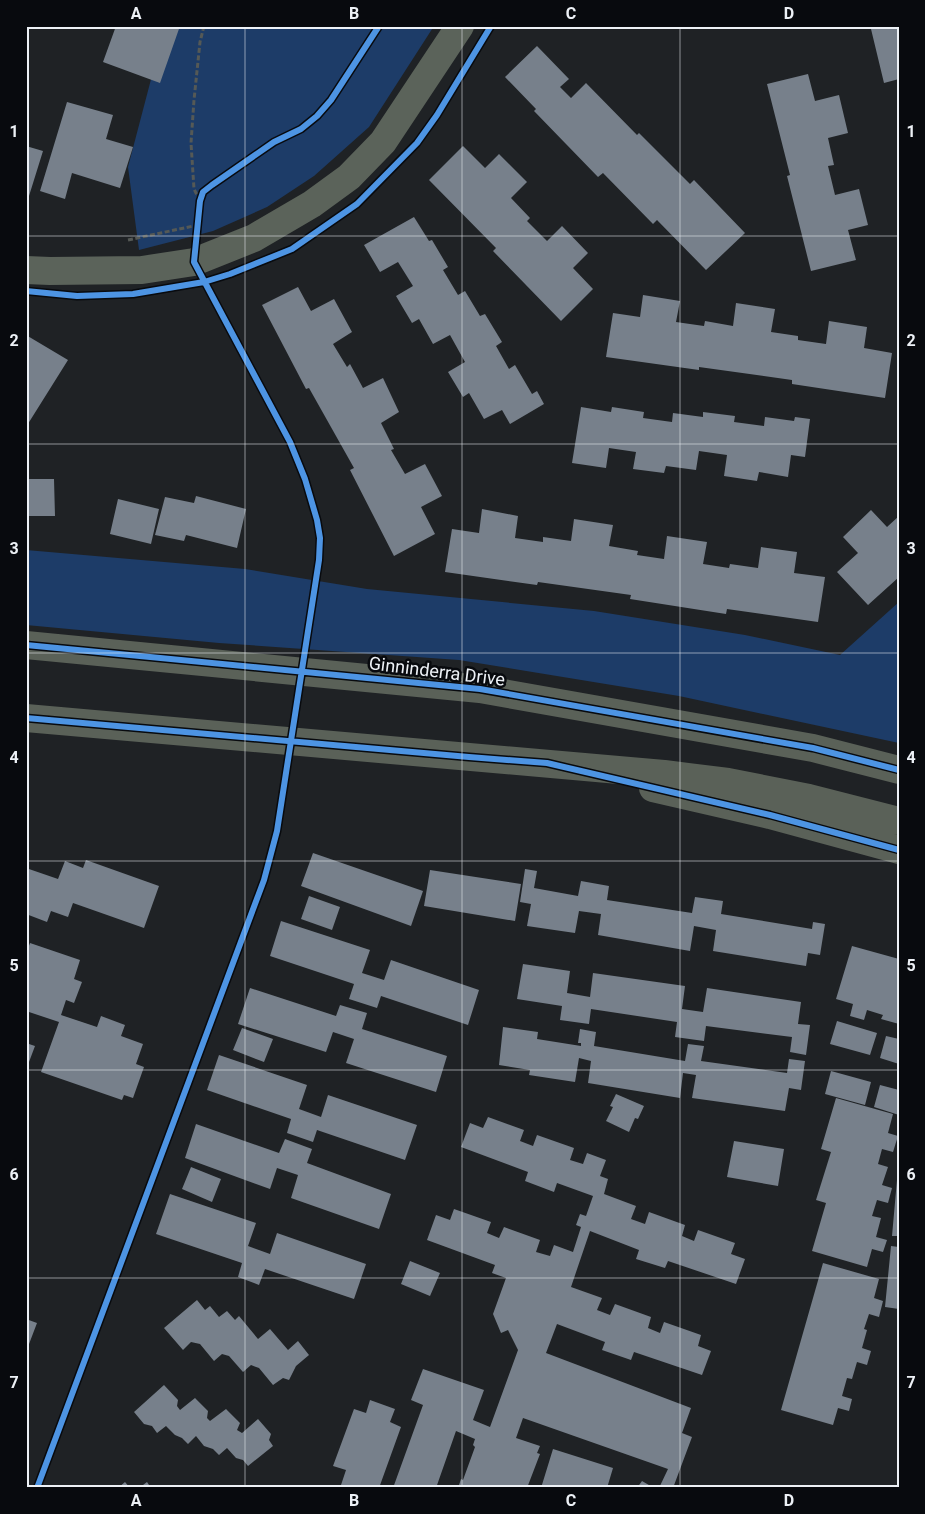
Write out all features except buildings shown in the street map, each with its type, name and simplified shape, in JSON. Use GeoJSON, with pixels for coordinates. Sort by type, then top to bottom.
{"type":"FeatureCollection","features":[{"type":"Feature","properties":{"kind":"main road","name":"Ginninderra Drive"},"geometry":{"type":"LineString","coordinates":[[26,645],[480,689],[813,748],[899,770]]}},
{"type":"Feature","properties":{"kind":"main road"},"geometry":{"type":"LineString","coordinates":[[26,718],[664,774],[728,782],[809,798],[899,821]]}},
{"type":"Feature","properties":{"kind":"main road"},"geometry":{"type":"LineString","coordinates":[[547,763],[770,815],[899,850]]}},
{"type":"Feature","properties":{"kind":"street"},"geometry":{"type":"LineString","coordinates":[[26,270],[142,270],[194,262],[254,238],[312,204],[349,177],[383,142],[460,26]]}},
{"type":"Feature","properties":{"kind":"path"},"geometry":{"type":"LineString","coordinates":[[200,201],[194,189],[191,143],[200,42],[204,26]]}},
{"type":"Feature","properties":{"kind":"path"},"geometry":{"type":"LineString","coordinates":[[199,209],[203,192]]}},
{"type":"Feature","properties":{"kind":"path"},"geometry":{"type":"LineString","coordinates":[[194,262],[199,217]]}},
{"type":"Feature","properties":{"kind":"path"},"geometry":{"type":"LineString","coordinates":[[126,241],[198,225]]}},
{"type":"Feature","properties":{"kind":"shaded area"},"geometry":{"type":"Polygon","coordinates":[[[165,26],[434,26],[369,127],[314,176],[267,207],[213,231],[139,250],[128,167],[165,26]]]}},
{"type":"Feature","properties":{"kind":"shaded area"},"geometry":{"type":"Polygon","coordinates":[[[26,550],[245,569],[367,589],[594,611],[745,635],[840,655],[899,602],[899,743],[679,696],[459,660],[219,643],[26,625],[26,550]]]}},
{"type":"Feature","properties":{"kind":"cycle path"},"geometry":{"type":"LineString","coordinates":[[37,1488],[264,880],[277,831],[319,560],[320,538],[317,520],[305,479],[290,442],[194,262],[200,201],[203,192],[212,185],[274,142],[301,129],[317,116],[331,100],[379,26]]}},
{"type":"Feature","properties":{"kind":"cycle path"},"geometry":{"type":"LineString","coordinates":[[26,291],[77,296],[133,294],[204,282],[230,274],[292,249],[357,204],[417,143],[437,115],[491,26]]}},
{"type":"Feature","properties":{"kind":"cycle path"},"geometry":{"type":"LineString","coordinates":[[26,645],[480,689],[813,748],[899,770]]}},
{"type":"Feature","properties":{"kind":"cycle path"},"geometry":{"type":"LineString","coordinates":[[26,718],[547,763],[770,815],[899,850]]}}]}
